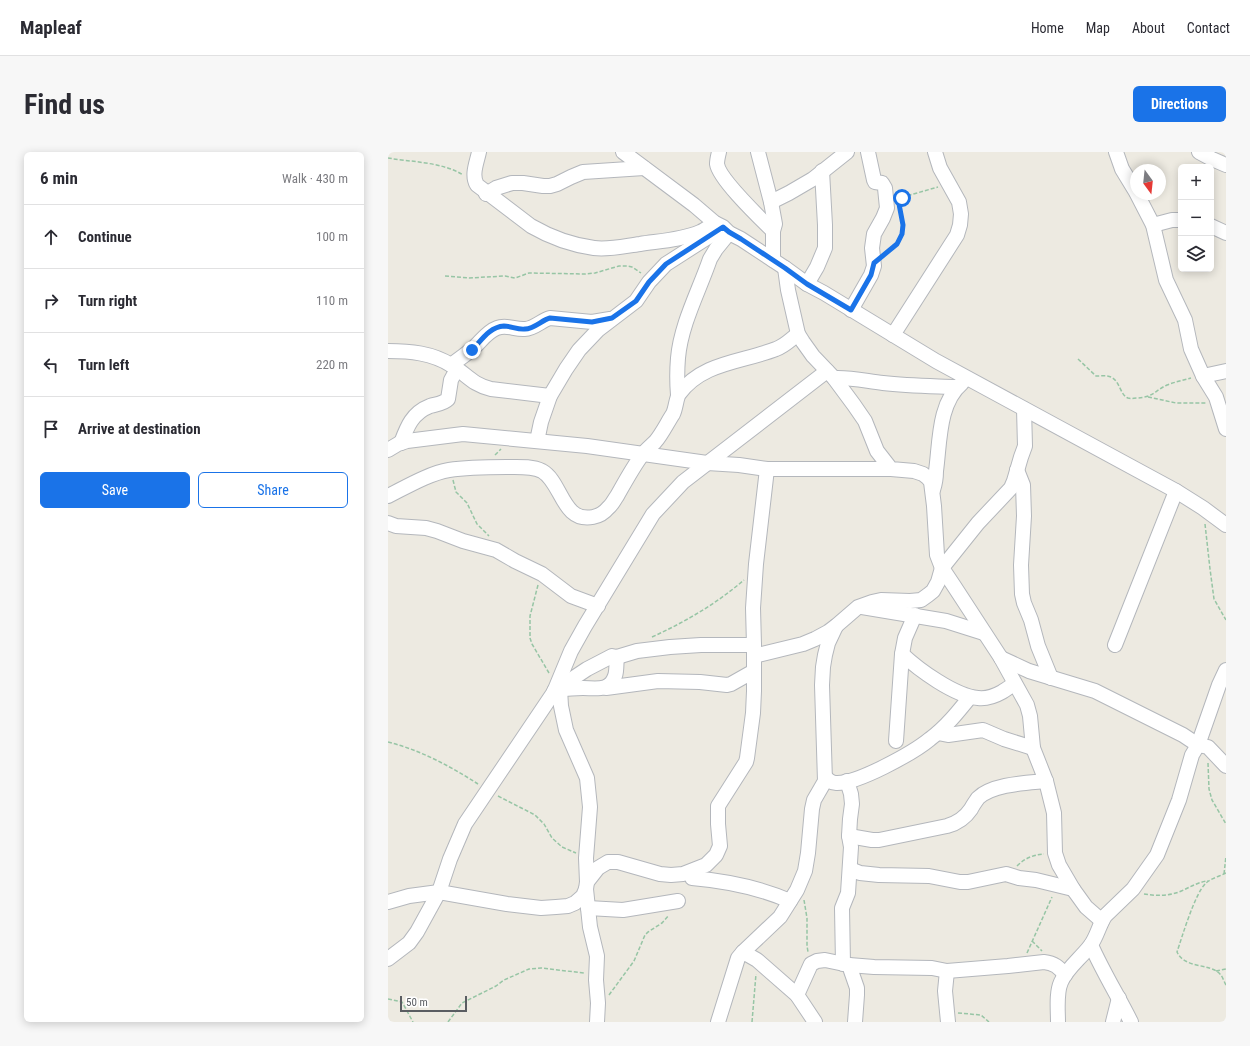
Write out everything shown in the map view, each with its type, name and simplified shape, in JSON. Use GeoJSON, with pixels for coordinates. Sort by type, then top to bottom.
{"type":"FeatureCollection","features":[{"type":"Feature","properties":{"kind":"street"},"geometry":{"type":"LineString","coordinates":[[479,152],[476,166],[476,185],[486,194],[539,231],[570,242],[595,248],[627,246],[687,236],[722,228]]}},
{"type":"Feature","properties":{"kind":"street"},"geometry":{"type":"LineString","coordinates":[[623,152],[722,228],[774,260],[807,284],[893,335],[962,383],[1024,409],[1176,491],[1204,508],[1226,525]]}},
{"type":"Feature","properties":{"kind":"street"},"geometry":{"type":"LineString","coordinates":[[719,152],[717,164],[724,177],[735,191],[773,231]]}},
{"type":"Feature","properties":{"kind":"street"},"geometry":{"type":"LineString","coordinates":[[758,152],[775,224],[773,231],[774,260]]}},
{"type":"Feature","properties":{"kind":"street"},"geometry":{"type":"LineString","coordinates":[[771,202],[789,194],[814,179],[847,152]]}},
{"type":"Feature","properties":{"kind":"street"},"geometry":{"type":"LineString","coordinates":[[851,310],[871,275],[874,263],[872,248],[874,234],[887,208],[885,188],[882,183],[875,182],[874,180],[868,152]]}},
{"type":"Feature","properties":{"kind":"street"},"geometry":{"type":"LineString","coordinates":[[893,335],[957,235],[960,225],[962,214],[961,209],[957,198],[940,168],[935,152]]}},
{"type":"Feature","properties":{"kind":"street"},"geometry":{"type":"LineString","coordinates":[[1116,152],[1122,169],[1130,182]]}},
{"type":"Feature","properties":{"kind":"street"},"geometry":{"type":"LineString","coordinates":[[1199,152],[1226,165]]}},
{"type":"Feature","properties":{"kind":"street"},"geometry":{"type":"LineString","coordinates":[[486,194],[496,188],[512,183],[523,182],[550,186],[583,172],[644,168]]}},
{"type":"Feature","properties":{"kind":"street"},"geometry":{"type":"LineString","coordinates":[[807,284],[817,267],[825,248],[822,171]]}},
{"type":"Feature","properties":{"kind":"street"},"geometry":{"type":"LineString","coordinates":[[1140,200],[1153,225],[1166,280],[1186,320],[1191,349],[1203,376],[1212,389],[1226,429]]}},
{"type":"Feature","properties":{"kind":"street"},"geometry":{"type":"LineString","coordinates":[[1153,225],[1178,220]]}},
{"type":"Feature","properties":{"kind":"street"},"geometry":{"type":"LineString","coordinates":[[1214,227],[1226,233]]}},
{"type":"Feature","properties":{"kind":"street"},"geometry":{"type":"LineString","coordinates":[[537,441],[541,422],[550,396],[579,350],[598,330],[636,301],[649,282],[661,269],[674,258],[722,228]]}},
{"type":"Feature","properties":{"kind":"street"},"geometry":{"type":"LineString","coordinates":[[388,496],[422,480],[449,470],[484,467],[530,467],[547,474],[569,509],[582,517],[591,517],[604,512],[609,508],[643,454],[656,441],[676,408],[678,395],[678,358],[685,328],[710,259],[716,249],[722,228]]}},
{"type":"Feature","properties":{"kind":"street"},"geometry":{"type":"LineString","coordinates":[[785,268],[788,290],[798,334],[813,356],[830,374],[865,421],[877,451],[891,469]]}},
{"type":"Feature","properties":{"kind":"street"},"geometry":{"type":"LineString","coordinates":[[401,443],[414,416],[424,409],[443,403],[448,399],[454,367],[486,334],[496,328],[503,326],[525,330],[550,318],[592,322],[612,318]]}},
{"type":"Feature","properties":{"kind":"street"},"geometry":{"type":"LineString","coordinates":[[678,395],[697,376],[712,368],[777,349],[798,334]]}},
{"type":"Feature","properties":{"kind":"street"},"geometry":{"type":"LineString","coordinates":[[388,351],[415,352],[430,355],[454,367],[475,383],[491,389],[550,396]]}},
{"type":"Feature","properties":{"kind":"street"},"geometry":{"type":"LineString","coordinates":[[1203,376],[1226,371]]}},
{"type":"Feature","properties":{"kind":"street"},"geometry":{"type":"LineString","coordinates":[[388,959],[409,943],[417,932],[439,892],[450,859],[465,824],[486,791],[558,689],[571,651],[653,514],[683,482],[830,374],[895,384],[962,383]]}},
{"type":"Feature","properties":{"kind":"street"},"geometry":{"type":"LineString","coordinates":[[932,492],[935,486],[944,414],[952,394],[962,383]]}},
{"type":"Feature","properties":{"kind":"street"},"geometry":{"type":"LineString","coordinates":[[558,689],[599,662],[612,656],[617,657],[636,651],[701,645],[754,651],[784,648],[803,644],[828,632],[858,607],[872,602],[881,600],[921,600],[932,591],[938,582],[942,568],[982,518],[1011,488],[1026,442],[1024,409]]}},
{"type":"Feature","properties":{"kind":"street"},"geometry":{"type":"LineString","coordinates":[[388,450],[407,441],[463,434],[587,446],[707,463],[739,465],[767,470],[891,469],[914,471],[923,474],[931,482],[937,555],[942,568],[1001,658],[1027,705],[1030,716],[1033,748],[1046,781],[1054,813],[1055,853],[1059,865],[1073,889],[1086,906],[1102,921]]}},
{"type":"Feature","properties":{"kind":"street"},"geometry":{"type":"LineString","coordinates":[[388,902],[409,896],[439,892],[507,904],[541,908],[562,906],[574,903],[582,896],[598,868],[608,862],[618,862],[660,874],[671,875],[683,874],[706,865],[716,855],[720,843],[718,806],[746,762],[753,713],[753,608],[756,564],[767,470]]}},
{"type":"Feature","properties":{"kind":"street"},"geometry":{"type":"LineString","coordinates":[[1018,470],[1023,485],[1021,565],[1022,594],[1024,603],[1032,620],[1038,646],[1050,678]]}},
{"type":"Feature","properties":{"kind":"street"},"geometry":{"type":"LineString","coordinates":[[1115,645],[1176,491]]}},
{"type":"Feature","properties":{"kind":"street"},"geometry":{"type":"LineString","coordinates":[[388,523],[396,526],[426,528],[463,541],[496,550],[542,574],[571,596],[598,606]]}},
{"type":"Feature","properties":{"kind":"street"},"geometry":{"type":"LineString","coordinates":[[858,607],[946,621],[984,633]]}},
{"type":"Feature","properties":{"kind":"street"},"geometry":{"type":"LineString","coordinates":[[896,741],[902,654],[905,638],[915,615]]}},
{"type":"Feature","properties":{"kind":"street"},"geometry":{"type":"LineString","coordinates":[[718,1022],[738,958],[777,922],[790,901],[805,871],[812,809],[814,800],[823,784],[825,777],[822,685],[823,667],[828,643],[836,626]]}},
{"type":"Feature","properties":{"kind":"street"},"geometry":{"type":"LineString","coordinates":[[902,654],[916,668],[959,694],[970,697],[983,698],[995,695],[1012,686],[1014,683]]}},
{"type":"Feature","properties":{"kind":"street"},"geometry":{"type":"LineString","coordinates":[[606,688],[615,676],[617,657]]}},
{"type":"Feature","properties":{"kind":"street"},"geometry":{"type":"LineString","coordinates":[[1001,658],[1028,671],[1095,691],[1184,735],[1203,746],[1226,766]]}},
{"type":"Feature","properties":{"kind":"street"},"geometry":{"type":"LineString","coordinates":[[1058,1022],[1058,998],[1060,984],[1065,975],[1091,945],[1105,916],[1133,889],[1157,855],[1179,800],[1192,755],[1203,746],[1214,697],[1226,670]]}},
{"type":"Feature","properties":{"kind":"street"},"geometry":{"type":"LineString","coordinates":[[558,689],[600,689],[658,682],[700,682],[727,685],[754,671]]}},
{"type":"Feature","properties":{"kind":"street"},"geometry":{"type":"LineString","coordinates":[[558,689],[566,730],[587,778],[590,807],[586,858],[587,886],[590,932],[597,956],[597,1022]]}},
{"type":"Feature","properties":{"kind":"street"},"geometry":{"type":"LineString","coordinates":[[825,777],[832,782],[837,783],[847,781],[889,765],[921,746],[938,733],[953,718],[970,697]]}},
{"type":"Feature","properties":{"kind":"street"},"geometry":{"type":"LineString","coordinates":[[938,733],[948,735],[984,730],[1004,739],[1033,748]]}},
{"type":"Feature","properties":{"kind":"street"},"geometry":{"type":"LineString","coordinates":[[847,781],[852,804],[849,836],[850,869],[848,893],[842,908],[846,964],[857,988],[858,994],[855,1022]]}},
{"type":"Feature","properties":{"kind":"street"},"geometry":{"type":"LineString","coordinates":[[849,836],[879,840],[947,826],[956,823],[963,818],[978,798],[987,793],[996,789],[1010,786],[1046,781]]}},
{"type":"Feature","properties":{"kind":"street"},"geometry":{"type":"LineString","coordinates":[[850,869],[860,873],[878,875],[928,876],[960,882],[968,882],[1006,874],[1073,889]]}},
{"type":"Feature","properties":{"kind":"street"},"geometry":{"type":"LineString","coordinates":[[692,878],[757,888],[790,901]]}},
{"type":"Feature","properties":{"kind":"street"},"geometry":{"type":"LineString","coordinates":[[588,908],[623,910],[678,901]]}},
{"type":"Feature","properties":{"kind":"street"},"geometry":{"type":"LineString","coordinates":[[1091,945],[1104,973],[1131,1022]]}},
{"type":"Feature","properties":{"kind":"street"},"geometry":{"type":"LineString","coordinates":[[743,952],[758,960],[797,995],[814,1022]]}},
{"type":"Feature","properties":{"kind":"street"},"geometry":{"type":"LineString","coordinates":[[797,995],[811,964],[825,960],[874,967],[932,968],[947,971],[1050,962],[1058,966],[1065,975]]}},
{"type":"Feature","properties":{"kind":"street"},"geometry":{"type":"LineString","coordinates":[[947,971],[945,990],[948,1017]]}},
{"type":"Feature","properties":{"kind":"street"},"geometry":{"type":"LineString","coordinates":[[1113,1022],[1119,998]]}},
{"type":"Feature","properties":{"kind":"path"},"geometry":{"type":"LineString","coordinates":[[388,158],[435,165],[450,169],[475,182]]}},
{"type":"Feature","properties":{"kind":"path"},"geometry":{"type":"LineString","coordinates":[[874,263],[897,244],[902,234],[903,225],[899,204],[902,198],[948,184]]}},
{"type":"Feature","properties":{"kind":"path"},"geometry":{"type":"LineString","coordinates":[[444,276],[470,278],[505,276],[515,278],[529,273],[595,273],[619,266],[626,266],[642,274],[649,282]]}},
{"type":"Feature","properties":{"kind":"path"},"geometry":{"type":"LineString","coordinates":[[1078,359],[1096,376],[1110,376],[1113,378],[1120,386],[1126,398],[1148,397],[1176,403],[1218,403]]}},
{"type":"Feature","properties":{"kind":"path"},"geometry":{"type":"LineString","coordinates":[[1148,397],[1160,389],[1178,381],[1203,376]]}},
{"type":"Feature","properties":{"kind":"path"},"geometry":{"type":"LineString","coordinates":[[484,467],[509,440],[513,438]]}},
{"type":"Feature","properties":{"kind":"path"},"geometry":{"type":"LineString","coordinates":[[449,470],[457,494],[467,503],[477,524],[492,540]]}},
{"type":"Feature","properties":{"kind":"path"},"geometry":{"type":"LineString","coordinates":[[1204,508],[1214,599],[1226,620]]}},
{"type":"Feature","properties":{"kind":"path"},"geometry":{"type":"LineString","coordinates":[[542,574],[530,616],[530,638],[558,689]]}},
{"type":"Feature","properties":{"kind":"path"},"geometry":{"type":"LineString","coordinates":[[649,638],[693,616],[745,579]]}},
{"type":"Feature","properties":{"kind":"path"},"geometry":{"type":"LineString","coordinates":[[388,742],[422,753],[444,763],[463,774],[486,791],[535,815],[544,824],[552,838],[562,847],[586,858]]}},
{"type":"Feature","properties":{"kind":"path"},"geometry":{"type":"LineString","coordinates":[[1203,746],[1212,800],[1226,824]]}},
{"type":"Feature","properties":{"kind":"path"},"geometry":{"type":"LineString","coordinates":[[1006,874],[1033,855],[1055,853]]}},
{"type":"Feature","properties":{"kind":"path"},"geometry":{"type":"LineString","coordinates":[[1133,889],[1146,894],[1158,895],[1178,892],[1198,883],[1225,874],[1226,856]]}},
{"type":"Feature","properties":{"kind":"path"},"geometry":{"type":"LineString","coordinates":[[802,879],[807,918],[807,946],[811,964]]}},
{"type":"Feature","properties":{"kind":"path"},"geometry":{"type":"LineString","coordinates":[[1210,880],[1201,889],[1192,908],[1177,952],[1180,958],[1185,961],[1216,971],[1222,977],[1226,985]]}},
{"type":"Feature","properties":{"kind":"path"},"geometry":{"type":"LineString","coordinates":[[1022,965],[1051,900],[1056,885]]}},
{"type":"Feature","properties":{"kind":"path"},"geometry":{"type":"LineString","coordinates":[[598,1003],[610,995],[616,984],[630,967],[644,935],[662,923],[678,901]]}},
{"type":"Feature","properties":{"kind":"path"},"geometry":{"type":"LineString","coordinates":[[752,1022],[758,960]]}},
{"type":"Feature","properties":{"kind":"path"},"geometry":{"type":"LineString","coordinates":[[448,1022],[462,1003],[496,986],[504,980],[529,969],[541,968],[587,973],[597,970]]}},
{"type":"Feature","properties":{"kind":"path"},"geometry":{"type":"LineString","coordinates":[[1216,971],[1226,969]]}},
{"type":"Feature","properties":{"kind":"path"},"geometry":{"type":"LineString","coordinates":[[388,999],[402,1002],[413,1022]]}},
{"type":"Feature","properties":{"kind":"path"},"geometry":{"type":"LineString","coordinates":[[948,1017],[981,1015],[989,1022]]}},
{"type":"Feature","properties":{"kind":"route"},"geometry":{"type":"LineString","coordinates":[[472,350],[486,334],[503,326],[525,330],[550,318],[592,322],[612,318],[636,301],[649,282],[666,264],[723,227],[807,284],[851,310],[871,275],[874,263],[897,244],[902,234],[903,225],[899,204],[902,198]]}}]}
